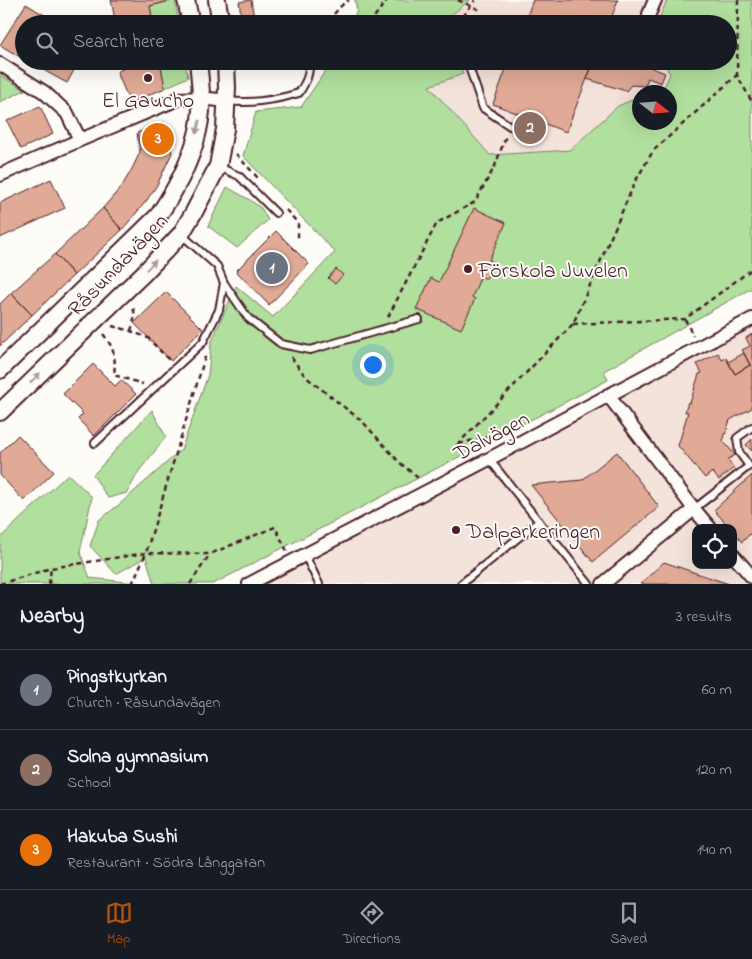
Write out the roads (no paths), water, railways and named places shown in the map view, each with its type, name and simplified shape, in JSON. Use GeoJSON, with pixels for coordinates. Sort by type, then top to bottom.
{"type":"FeatureCollection","features":[{"type":"Feature","properties":{"kind":"street"},"geometry":{"type":"LineString","coordinates":[[186,0],[189,15]]}},
{"type":"Feature","properties":{"kind":"street"},"geometry":{"type":"LineString","coordinates":[[217,0],[220,15]]}},
{"type":"Feature","properties":{"kind":"street"},"geometry":{"type":"LineString","coordinates":[[648,14],[655,0]]}},
{"type":"Feature","properties":{"kind":"street"},"geometry":{"type":"LineString","coordinates":[[0,64],[44,92],[67,113],[80,140]]}},
{"type":"Feature","properties":{"kind":"street","name":"Råsundavägen"},"geometry":{"type":"LineString","coordinates":[[0,370],[158,216],[171,196],[190,157],[200,120],[201,98],[199,70]]}},
{"type":"Feature","properties":{"kind":"street","name":"Råsundavägen"},"geometry":{"type":"LineString","coordinates":[[0,412],[144,273],[181,234],[218,166],[225,128],[226,70]]}},
{"type":"Feature","properties":{"kind":"street"},"geometry":{"type":"LineString","coordinates":[[0,175],[178,99],[201,98],[227,101]]}},
{"type":"Feature","properties":{"kind":"street","name":"Dalvägen"},"geometry":{"type":"LineString","coordinates":[[248,584],[489,459],[752,319]]}},
{"type":"Feature","properties":{"kind":"street"},"geometry":{"type":"LineString","coordinates":[[608,395],[707,524]]}},
{"type":"Feature","properties":{"kind":"street"},"geometry":{"type":"LineString","coordinates":[[603,584],[694,509]]}},
{"type":"Feature","properties":{"kind":"street"},"geometry":{"type":"LineString","coordinates":[[737,560],[752,577]]}},
{"type":"Feature","properties":{"kind":"lane"},"geometry":{"type":"LineString","coordinates":[[227,101],[275,100],[299,93],[306,82],[310,70]]}},
{"type":"Feature","properties":{"kind":"lane"},"geometry":{"type":"LineString","coordinates":[[470,70],[483,108],[510,126]]}},
{"type":"Feature","properties":{"kind":"lane"},"geometry":{"type":"LineString","coordinates":[[218,166],[239,176],[276,213]]}},
{"type":"Feature","properties":{"kind":"lane"},"geometry":{"type":"LineString","coordinates":[[181,234],[217,266],[224,283],[248,318],[281,344],[310,350],[419,319]]}},
{"type":"Feature","properties":{"kind":"lane"},"geometry":{"type":"LineString","coordinates":[[95,443],[203,342],[219,310],[224,283]]}},
{"type":"Feature","properties":{"kind":"lane"},"geometry":{"type":"LineString","coordinates":[[694,509],[749,466],[739,452],[737,438],[752,427]]}},
{"type":"Feature","properties":{"kind":"lane"},"geometry":{"type":"LineString","coordinates":[[489,459],[589,584]]}},
{"type":"Feature","properties":{"kind":"lane"},"geometry":{"type":"LineString","coordinates":[[461,584],[539,521]]}},
{"type":"Feature","properties":{"kind":"lane"},"geometry":{"type":"LineString","coordinates":[[305,555],[319,584]]}},
{"type":"Feature","properties":{"kind":"place","name":"El Gaucho"},"geometry":{"type":"Point","coordinates":[148,78]}},
{"type":"Feature","properties":{"kind":"place","name":"Solna gymnasium"},"geometry":{"type":"Point","coordinates":[530,128]}},
{"type":"Feature","properties":{"kind":"place","name":"Hakuba Sushi"},"geometry":{"type":"Point","coordinates":[158,139]}},
{"type":"Feature","properties":{"kind":"place","name":"Pingstkyrkan"},"geometry":{"type":"Point","coordinates":[272,268]}},
{"type":"Feature","properties":{"kind":"place","name":"Förskola Juvelen"},"geometry":{"type":"Point","coordinates":[468,269]}},
{"type":"Feature","properties":{"kind":"place","name":"Dalparkeringen"},"geometry":{"type":"Point","coordinates":[456,530]}}]}
